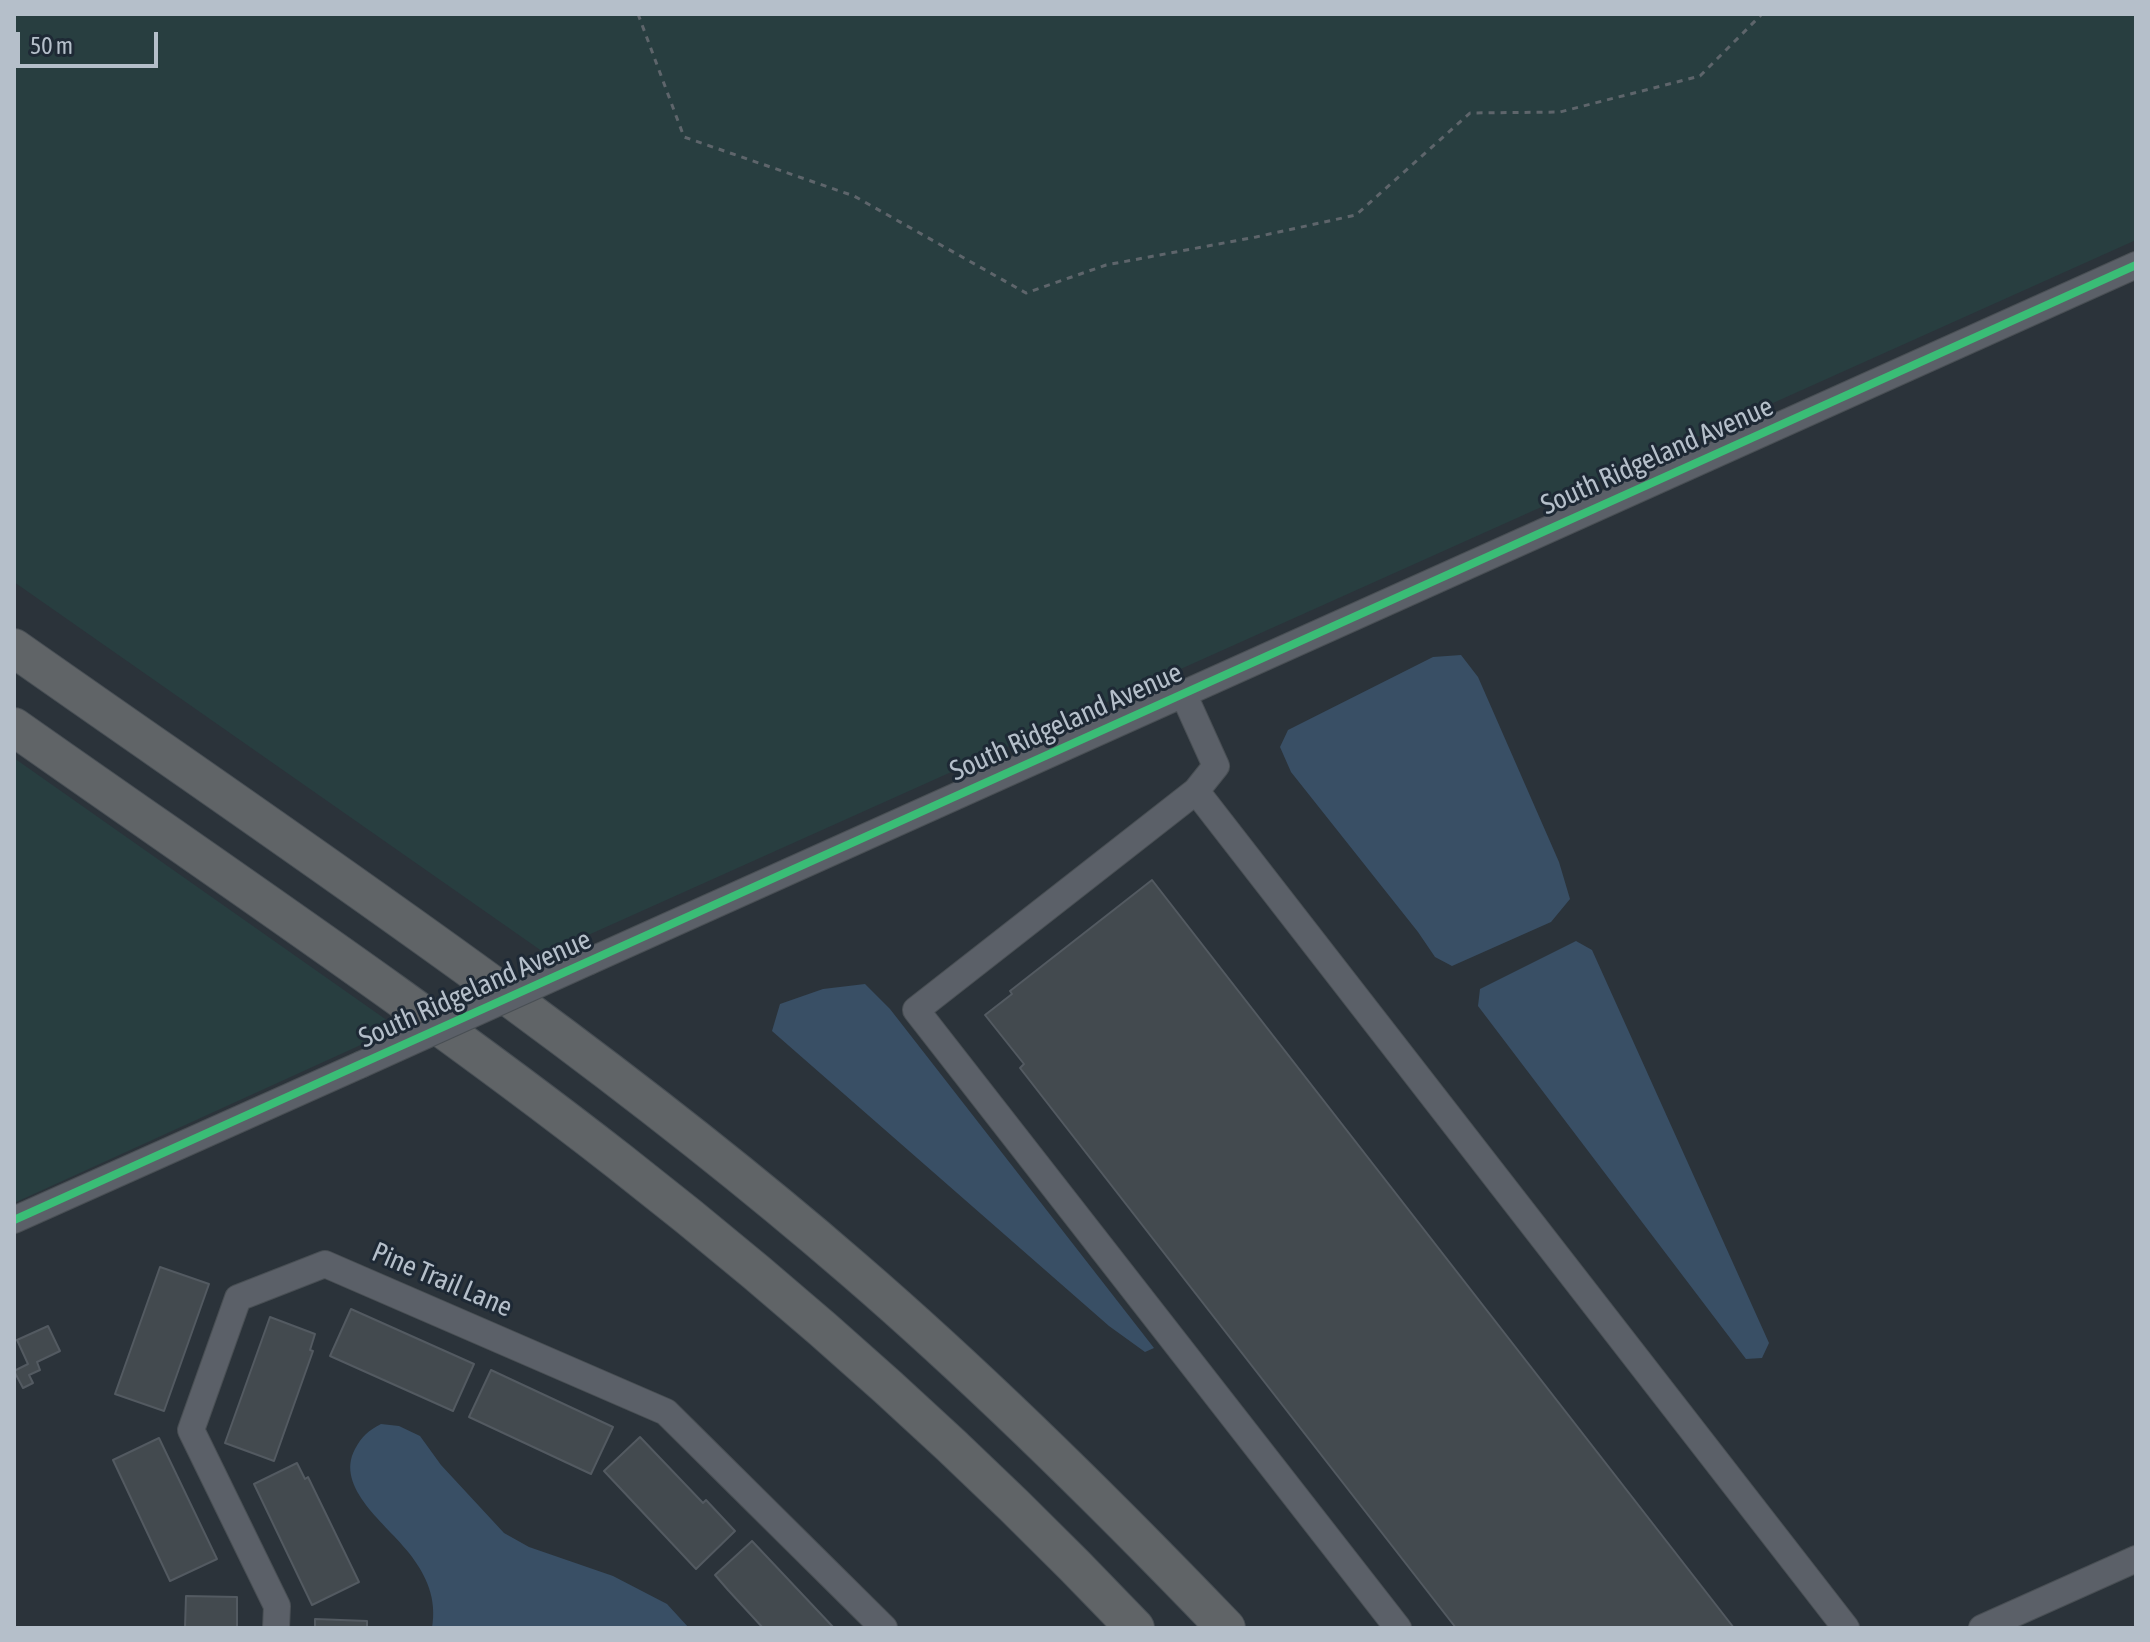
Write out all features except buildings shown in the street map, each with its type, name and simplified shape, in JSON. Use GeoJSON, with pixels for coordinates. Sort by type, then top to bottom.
{"type":"FeatureCollection","features":[{"type":"Feature","properties":{"kind":"highway"},"geometry":{"type":"LineString","coordinates":[[14,648],[540,1020],[666,1116],[851,1267],[954,1359],[1030,1430],[1226,1628]]}},
{"type":"Feature","properties":{"kind":"highway"},"geometry":{"type":"LineString","coordinates":[[14,727],[481,1057],[622,1163],[807,1316],[910,1408],[985,1477],[1135,1628]]}},
{"type":"Feature","properties":{"kind":"street","name":"South Ridgeland Avenue"},"geometry":{"type":"LineString","coordinates":[[14,1220],[2136,265]]}},
{"type":"Feature","properties":{"kind":"street"},"geometry":{"type":"LineString","coordinates":[[1183,693],[1216,766],[1196,791],[916,1010],[1398,1628]]}},
{"type":"Feature","properties":{"kind":"street"},"geometry":{"type":"LineString","coordinates":[[1196,791],[1846,1628]]}},
{"type":"Feature","properties":{"kind":"street","name":"Pine Trail Lane"},"geometry":{"type":"LineString","coordinates":[[276,1628],[277,1606],[191,1430],[238,1298],[325,1264],[666,1412],[884,1628]]}},
{"type":"Feature","properties":{"kind":"street"},"geometry":{"type":"LineString","coordinates":[[1982,1628],[2136,1559]]}},
{"type":"Feature","properties":{"kind":"path"},"geometry":{"type":"LineString","coordinates":[[638,14],[684,137],[854,196],[1026,293],[1106,265],[1356,215],[1470,113],[1560,112],[1700,76],[1762,14]]}},
{"type":"Feature","properties":{"kind":"green space"},"geometry":{"type":"Polygon","coordinates":[[[14,14],[2136,14],[2136,240],[546,954],[14,582],[14,14]]]}},
{"type":"Feature","properties":{"kind":"green space"},"geometry":{"type":"Polygon","coordinates":[[[14,758],[398,1028],[14,1203],[14,758]]]}},
{"type":"Feature","properties":{"kind":"water"},"geometry":{"type":"Polygon","coordinates":[[[1461,655],[1478,677],[1559,862],[1570,899],[1551,922],[1452,966],[1435,957],[1291,772],[1280,747],[1288,730],[1433,657],[1461,655]]]}},
{"type":"Feature","properties":{"kind":"water"},"geometry":{"type":"Polygon","coordinates":[[[1576,941],[1592,950],[1769,1343],[1762,1358],[1746,1359],[1478,1006],[1480,989],[1576,941]]]}},
{"type":"Feature","properties":{"kind":"water"},"geometry":{"type":"Polygon","coordinates":[[[865,984],[890,1009],[1154,1348],[1145,1352],[1109,1326],[772,1031],[780,1004],[823,989],[865,984]]]}},
{"type":"Feature","properties":{"kind":"water"},"geometry":{"type":"Polygon","coordinates":[[[381,1424],[399,1426],[420,1436],[441,1465],[504,1533],[529,1547],[613,1576],[667,1604],[689,1628],[432,1628],[432,1598],[421,1570],[366,1505],[352,1478],[350,1464],[355,1449],[366,1434],[381,1424]]]}},
{"type":"Feature","properties":{"kind":"cycle path"},"geometry":{"type":"LineString","coordinates":[[14,1220],[2136,265]]}}]}
